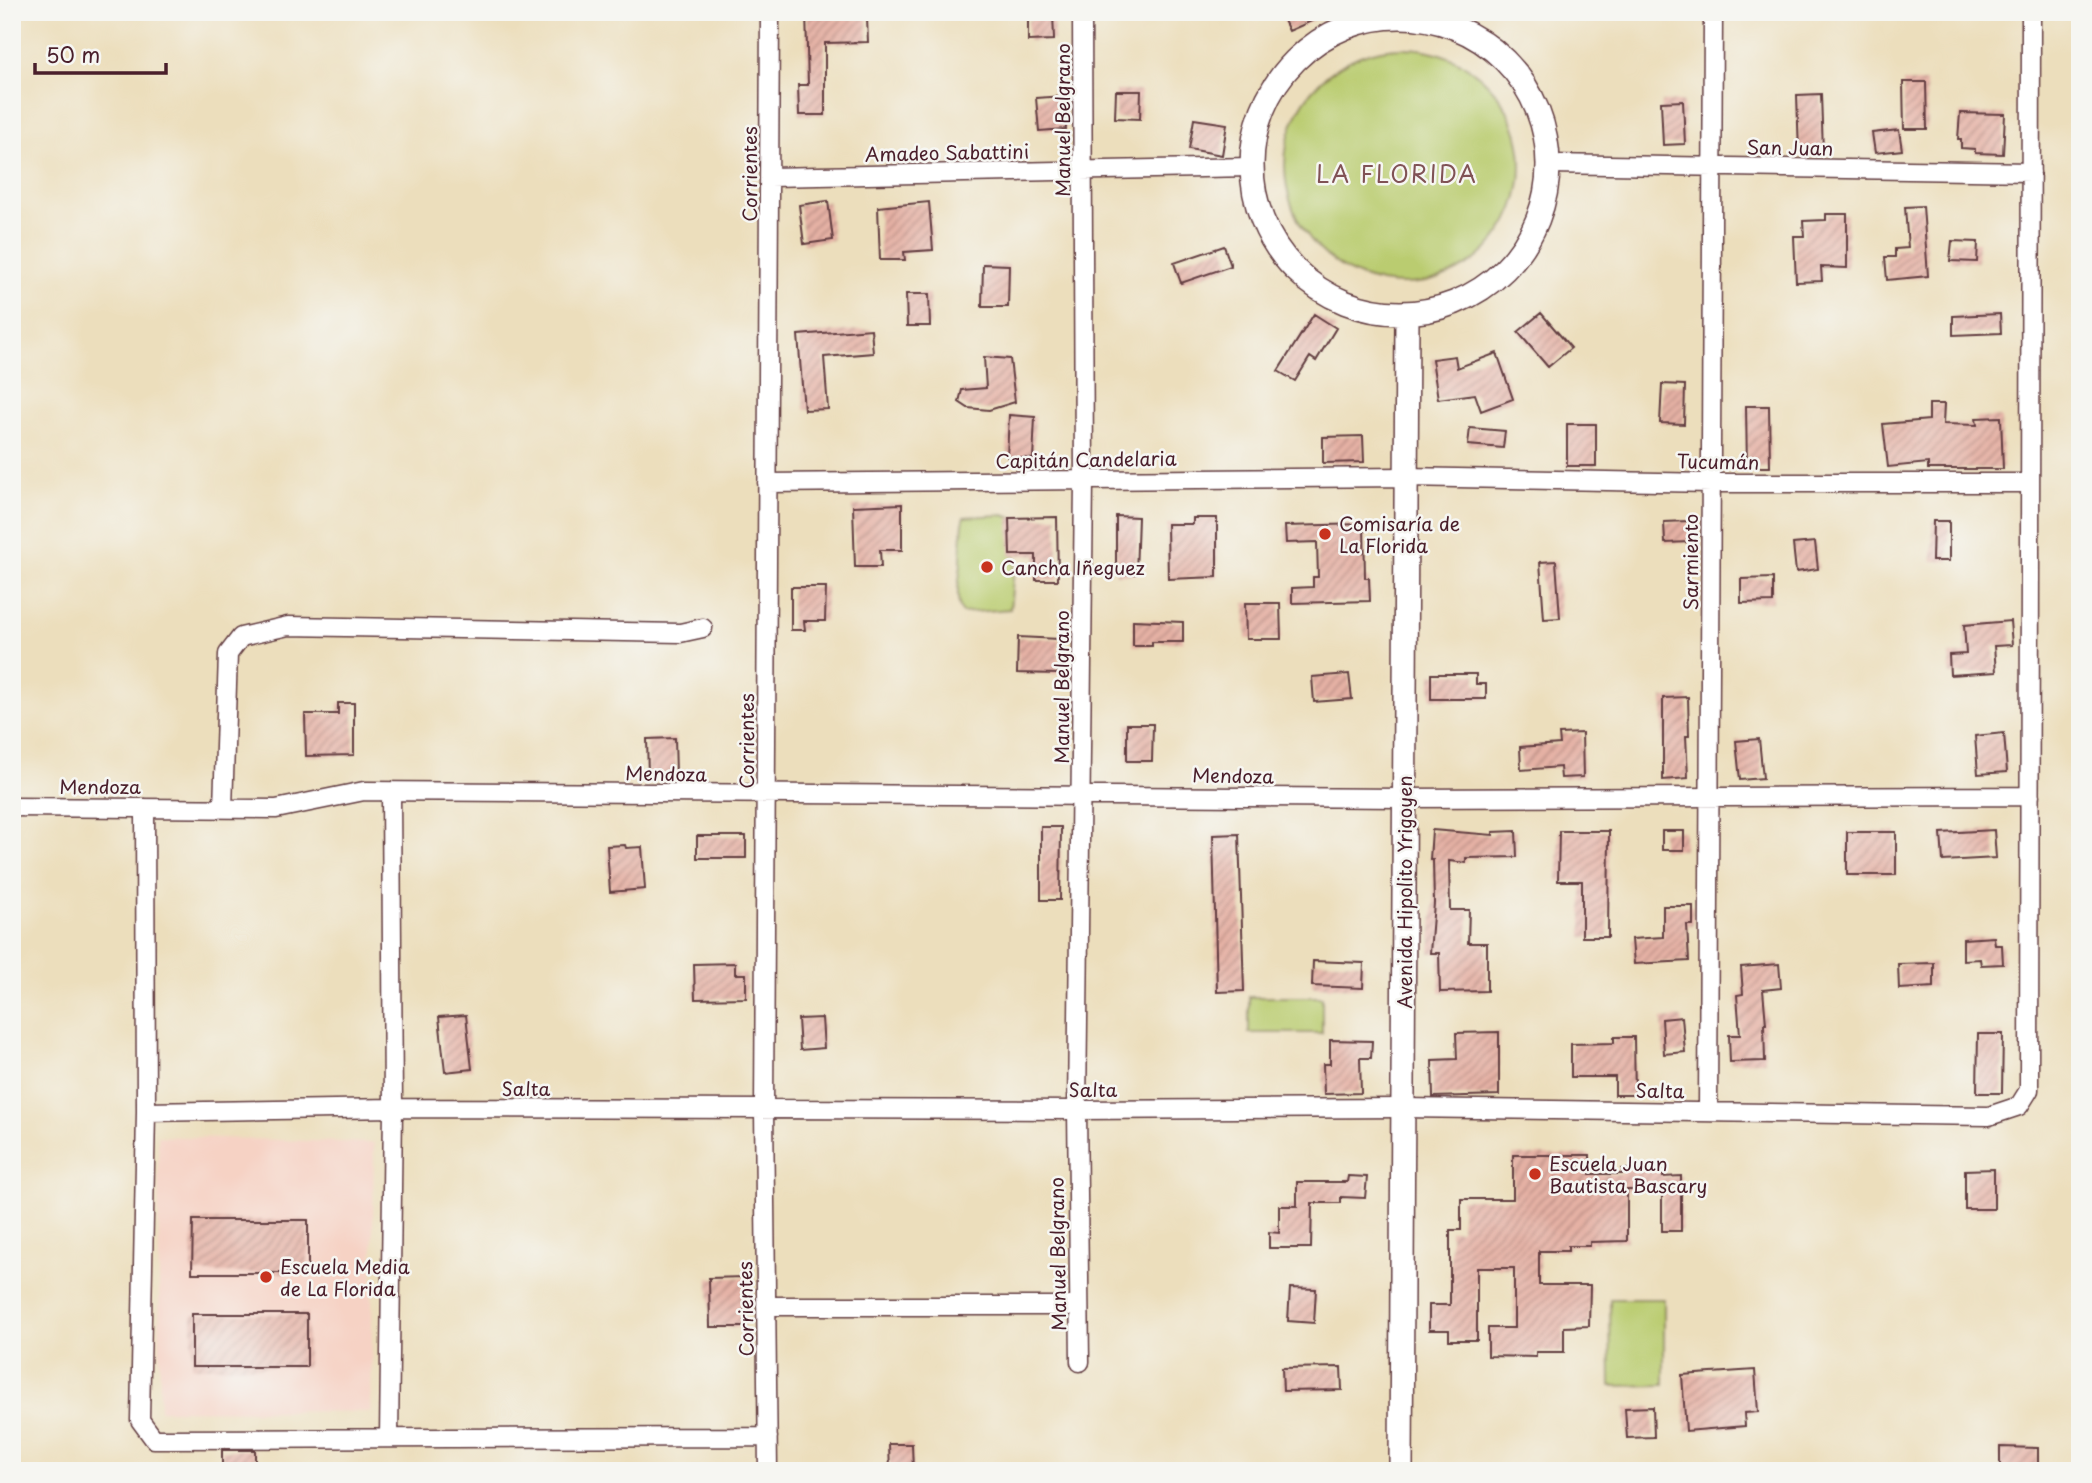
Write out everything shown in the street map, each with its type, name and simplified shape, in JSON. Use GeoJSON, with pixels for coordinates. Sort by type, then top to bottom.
{"type":"FeatureCollection","features":[{"type":"Feature","properties":{"kind":"street","name":"Corrientes"},"geometry":{"type":"LineString","coordinates":[[768,1471],[764,1110],[770,12]]}},
{"type":"Feature","properties":{"kind":"street","name":"Manuel Belgrano"},"geometry":{"type":"LineString","coordinates":[[1080,1362],[1077,1110],[1084,481],[1082,12]]}},
{"type":"Feature","properties":{"kind":"street","name":"Sarmiento"},"geometry":{"type":"LineString","coordinates":[[1708,1111],[1713,12]]}},
{"type":"Feature","properties":{"kind":"street"},"geometry":{"type":"LineString","coordinates":[[2030,796],[2031,12]]}},
{"type":"Feature","properties":{"kind":"street"},"geometry":{"type":"LineString","coordinates":[[1403,15],[1440,22],[1476,37],[1506,60],[1529,90],[1544,126],[1549,164],[1545,201],[1531,236],[1508,267],[1479,291],[1444,307],[1407,313],[1367,310],[1330,296],[1298,273],[1273,243],[1257,206],[1251,167],[1256,128],[1271,92],[1295,61],[1326,36],[1363,22],[1403,15]]}},
{"type":"Feature","properties":{"kind":"street","name":"San Juan"},"geometry":{"type":"LineString","coordinates":[[1549,164],[2031,172]]}},
{"type":"Feature","properties":{"kind":"street","name":"Amadeo Sabattini"},"geometry":{"type":"LineString","coordinates":[[770,177],[1251,167]]}},
{"type":"Feature","properties":{"kind":"street","name":"Avenida Hipolito Yrigoyen"},"geometry":{"type":"LineString","coordinates":[[1401,1471],[1407,313]]}},
{"type":"Feature","properties":{"kind":"street","name":"Tucumán"},"geometry":{"type":"LineString","coordinates":[[1406,477],[1711,483],[2030,483]]}},
{"type":"Feature","properties":{"kind":"street","name":"Capitán Candelaria"},"geometry":{"type":"LineString","coordinates":[[767,483],[1406,477]]}},
{"type":"Feature","properties":{"kind":"street"},"geometry":{"type":"LineString","coordinates":[[223,808],[228,654],[241,637],[288,626],[680,633],[703,628]]}},
{"type":"Feature","properties":{"kind":"street","name":"Mendoza"},"geometry":{"type":"LineString","coordinates":[[12,807],[276,808],[364,792],[1404,798],[2030,796]]}},
{"type":"Feature","properties":{"kind":"street"},"geometry":{"type":"LineString","coordinates":[[388,1438],[393,1108],[391,792]]}},
{"type":"Feature","properties":{"kind":"street","name":"Salta"},"geometry":{"type":"LineString","coordinates":[[146,1112],[393,1108],[1403,1108],[1989,1116],[2018,1106],[2029,1090],[2030,796]]}},
{"type":"Feature","properties":{"kind":"street"},"geometry":{"type":"LineString","coordinates":[[145,808],[146,1112],[140,1420],[154,1439],[768,1437]]}},
{"type":"Feature","properties":{"kind":"street"},"geometry":{"type":"LineString","coordinates":[[766,1306],[1078,1306]]}},
{"type":"Feature","properties":{"kind":"shaded area","name":"Escuela Media de La Florida"},"geometry":{"type":"Polygon","coordinates":[[[158,1136],[374,1143],[371,1412],[160,1410],[158,1136]]]}},
{"type":"Feature","properties":{"kind":"green space"},"geometry":{"type":"Polygon","coordinates":[[[1391,48],[1415,48],[1459,62],[1487,82],[1512,121],[1519,143],[1519,189],[1512,211],[1487,250],[1459,270],[1437,279],[1415,284],[1391,284],[1347,270],[1319,250],[1299,222],[1290,200],[1285,178],[1285,154],[1299,110],[1319,82],[1347,62],[1369,53],[1391,48]]]}},
{"type":"Feature","properties":{"kind":"green space","name":"Cancha Iñeguez"},"geometry":{"type":"Polygon","coordinates":[[[1003,515],[1013,518],[1015,561],[1010,609],[962,613],[958,594],[964,517],[1003,515]]]}},
{"type":"Feature","properties":{"kind":"green space"},"geometry":{"type":"Polygon","coordinates":[[[1249,997],[1322,997],[1322,1033],[1249,1033],[1249,997]]]}},
{"type":"Feature","properties":{"kind":"green space"},"geometry":{"type":"Polygon","coordinates":[[[1610,1299],[1664,1299],[1664,1385],[1611,1386],[1610,1299]]]}},
{"type":"Feature","properties":{"kind":"building"},"geometry":{"type":"Polygon","coordinates":[[[806,12],[834,12],[835,19],[867,18],[868,42],[825,43],[825,115],[799,115],[798,85],[808,85],[806,12]]]}},
{"type":"Feature","properties":{"kind":"building"},"geometry":{"type":"Polygon","coordinates":[[[1031,12],[1053,12],[1054,40],[1028,41],[1028,20],[1032,20],[1031,12]]]}},
{"type":"Feature","properties":{"kind":"building"},"geometry":{"type":"Polygon","coordinates":[[[1280,12],[1332,12],[1289,31],[1280,12]]]}},
{"type":"Feature","properties":{"kind":"building"},"geometry":{"type":"Polygon","coordinates":[[[1903,82],[1926,82],[1927,129],[1904,129],[1903,82]]]}},
{"type":"Feature","properties":{"kind":"building"},"geometry":{"type":"Polygon","coordinates":[[[1116,91],[1141,91],[1140,119],[1115,118],[1116,91]]]}},
{"type":"Feature","properties":{"kind":"building"},"geometry":{"type":"Polygon","coordinates":[[[1821,94],[1823,152],[1799,153],[1797,95],[1821,94]]]}},
{"type":"Feature","properties":{"kind":"building"},"geometry":{"type":"Polygon","coordinates":[[[1064,96],[1066,129],[1039,131],[1036,98],[1064,96]]]}},
{"type":"Feature","properties":{"kind":"building"},"geometry":{"type":"Polygon","coordinates":[[[1683,101],[1685,144],[1663,145],[1661,102],[1683,101]]]}},
{"type":"Feature","properties":{"kind":"building"},"geometry":{"type":"Polygon","coordinates":[[[1960,113],[2005,114],[2003,154],[1975,153],[1975,149],[1961,148],[1961,139],[1958,139],[1960,113]]]}},
{"type":"Feature","properties":{"kind":"building"},"geometry":{"type":"Polygon","coordinates":[[[1194,119],[1227,124],[1222,155],[1189,149],[1194,119]]]}},
{"type":"Feature","properties":{"kind":"building"},"geometry":{"type":"Polygon","coordinates":[[[1899,130],[1902,150],[1875,153],[1872,133],[1899,130]]]}},
{"type":"Feature","properties":{"kind":"building"},"geometry":{"type":"Polygon","coordinates":[[[828,201],[833,240],[804,244],[799,205],[828,201]]]}},
{"type":"Feature","properties":{"kind":"building"},"geometry":{"type":"Polygon","coordinates":[[[929,202],[933,250],[904,252],[905,260],[880,260],[878,207],[929,202]]]}},
{"type":"Feature","properties":{"kind":"building"},"geometry":{"type":"Polygon","coordinates":[[[1923,206],[1928,276],[1887,280],[1885,257],[1895,257],[1895,249],[1908,248],[1905,207],[1923,206]]]}},
{"type":"Feature","properties":{"kind":"building"},"geometry":{"type":"Polygon","coordinates":[[[1826,214],[1847,214],[1847,268],[1821,267],[1822,281],[1796,282],[1794,236],[1804,236],[1803,221],[1826,220],[1826,214]]]}},
{"type":"Feature","properties":{"kind":"building"},"geometry":{"type":"Polygon","coordinates":[[[1952,241],[1978,242],[1977,262],[1950,261],[1952,241]]]}},
{"type":"Feature","properties":{"kind":"building"},"geometry":{"type":"Polygon","coordinates":[[[1224,246],[1231,266],[1181,283],[1174,263],[1224,246]]]}},
{"type":"Feature","properties":{"kind":"building"},"geometry":{"type":"Polygon","coordinates":[[[983,264],[1009,265],[1008,307],[982,307],[983,264]]]}},
{"type":"Feature","properties":{"kind":"building"},"geometry":{"type":"Polygon","coordinates":[[[906,294],[929,294],[930,326],[907,326],[906,294]]]}},
{"type":"Feature","properties":{"kind":"building"},"geometry":{"type":"Polygon","coordinates":[[[1541,313],[1571,348],[1548,367],[1518,332],[1541,313]]]}},
{"type":"Feature","properties":{"kind":"building"},"geometry":{"type":"Polygon","coordinates":[[[1314,314],[1336,328],[1316,361],[1310,357],[1295,381],[1278,371],[1314,314]]]}},
{"type":"Feature","properties":{"kind":"building"},"geometry":{"type":"Polygon","coordinates":[[[2000,314],[2001,333],[1953,335],[1953,316],[2000,314]]]}},
{"type":"Feature","properties":{"kind":"building"},"geometry":{"type":"Polygon","coordinates":[[[871,329],[873,353],[824,357],[828,409],[804,410],[798,335],[871,329]]]}},
{"type":"Feature","properties":{"kind":"building"},"geometry":{"type":"Polygon","coordinates":[[[1497,353],[1513,399],[1481,411],[1475,394],[1438,399],[1432,359],[1455,356],[1457,368],[1497,353]]]}},
{"type":"Feature","properties":{"kind":"building"},"geometry":{"type":"Polygon","coordinates":[[[984,357],[1010,359],[1015,402],[989,410],[968,408],[959,402],[962,390],[986,388],[984,357]]]}},
{"type":"Feature","properties":{"kind":"building"},"geometry":{"type":"Polygon","coordinates":[[[1662,384],[1685,385],[1684,424],[1660,423],[1662,384]]]}},
{"type":"Feature","properties":{"kind":"building"},"geometry":{"type":"Polygon","coordinates":[[[1929,404],[1944,404],[1943,424],[1977,425],[1976,418],[2001,417],[2003,469],[1928,469],[1928,463],[1888,467],[1883,424],[1929,420],[1929,404]]]}},
{"type":"Feature","properties":{"kind":"building"},"geometry":{"type":"Polygon","coordinates":[[[1746,406],[1769,406],[1770,467],[1747,467],[1746,406]]]}},
{"type":"Feature","properties":{"kind":"building"},"geometry":{"type":"Polygon","coordinates":[[[1009,415],[1035,417],[1033,459],[1007,457],[1009,415]]]}},
{"type":"Feature","properties":{"kind":"building"},"geometry":{"type":"Polygon","coordinates":[[[1567,424],[1596,424],[1596,466],[1567,466],[1567,424]]]}},
{"type":"Feature","properties":{"kind":"building"},"geometry":{"type":"Polygon","coordinates":[[[1470,428],[1505,431],[1503,448],[1468,445],[1470,428]]]}},
{"type":"Feature","properties":{"kind":"building"},"geometry":{"type":"Polygon","coordinates":[[[1363,436],[1364,462],[1323,463],[1323,437],[1363,436]]]}},
{"type":"Feature","properties":{"kind":"building"},"geometry":{"type":"Polygon","coordinates":[[[902,504],[902,550],[880,550],[881,567],[855,567],[853,506],[902,504]]]}},
{"type":"Feature","properties":{"kind":"building"},"geometry":{"type":"Polygon","coordinates":[[[1116,516],[1138,517],[1136,574],[1116,574],[1116,516]]]}},
{"type":"Feature","properties":{"kind":"building"},"geometry":{"type":"Polygon","coordinates":[[[1057,517],[1058,580],[1036,580],[1036,555],[1010,555],[1009,518],[1057,517]]]}},
{"type":"Feature","properties":{"kind":"building"},"geometry":{"type":"Polygon","coordinates":[[[1193,518],[1217,518],[1217,577],[1168,579],[1167,524],[1193,524],[1193,518]]]}},
{"type":"Feature","properties":{"kind":"building"},"geometry":{"type":"Polygon","coordinates":[[[1689,521],[1690,542],[1665,543],[1664,522],[1689,521]]]}},
{"type":"Feature","properties":{"kind":"building"},"geometry":{"type":"Polygon","coordinates":[[[1933,521],[1949,521],[1949,561],[1932,561],[1933,521]]]}},
{"type":"Feature","properties":{"kind":"building"},"geometry":{"type":"Polygon","coordinates":[[[1364,524],[1365,578],[1369,578],[1370,601],[1292,603],[1292,588],[1313,587],[1313,577],[1318,577],[1317,542],[1286,543],[1285,526],[1364,524]]]}},
{"type":"Feature","properties":{"kind":"building"},"geometry":{"type":"Polygon","coordinates":[[[1815,542],[1818,569],[1796,572],[1793,544],[1815,542]]]}},
{"type":"Feature","properties":{"kind":"building"},"geometry":{"type":"Polygon","coordinates":[[[1556,561],[1560,618],[1544,619],[1540,562],[1556,561]]]}},
{"type":"Feature","properties":{"kind":"building"},"geometry":{"type":"Polygon","coordinates":[[[1773,578],[1773,602],[1741,603],[1741,579],[1773,578]]]}},
{"type":"Feature","properties":{"kind":"building"},"geometry":{"type":"Polygon","coordinates":[[[791,587],[826,587],[825,621],[804,621],[805,630],[791,630],[791,587]]]}},
{"type":"Feature","properties":{"kind":"building"},"geometry":{"type":"Polygon","coordinates":[[[1245,603],[1280,603],[1281,639],[1246,639],[1245,603]]]}},
{"type":"Feature","properties":{"kind":"building"},"geometry":{"type":"Polygon","coordinates":[[[1133,620],[1183,622],[1183,642],[1152,642],[1152,646],[1133,646],[1133,620]]]}},
{"type":"Feature","properties":{"kind":"building"},"geometry":{"type":"Polygon","coordinates":[[[2010,621],[2012,645],[1994,646],[1996,672],[1950,675],[1949,655],[1966,654],[1964,625],[2010,621]]]}},
{"type":"Feature","properties":{"kind":"building"},"geometry":{"type":"Polygon","coordinates":[[[1018,637],[1059,639],[1058,674],[1017,673],[1018,637]]]}},
{"type":"Feature","properties":{"kind":"building"},"geometry":{"type":"Polygon","coordinates":[[[1349,674],[1352,699],[1314,702],[1312,677],[1349,674]]]}},
{"type":"Feature","properties":{"kind":"building"},"geometry":{"type":"Polygon","coordinates":[[[1431,674],[1476,674],[1476,684],[1486,684],[1486,699],[1431,699],[1431,674]]]}},
{"type":"Feature","properties":{"kind":"building"},"geometry":{"type":"Polygon","coordinates":[[[1688,697],[1688,778],[1663,780],[1663,698],[1688,697]]]}},
{"type":"Feature","properties":{"kind":"building"},"geometry":{"type":"Polygon","coordinates":[[[338,703],[354,703],[354,755],[306,756],[305,714],[338,714],[338,703]]]}},
{"type":"Feature","properties":{"kind":"building"},"geometry":{"type":"Polygon","coordinates":[[[1127,724],[1153,724],[1152,761],[1127,761],[1127,724]]]}},
{"type":"Feature","properties":{"kind":"building"},"geometry":{"type":"Polygon","coordinates":[[[1582,733],[1583,777],[1561,778],[1560,767],[1521,770],[1520,747],[1560,744],[1559,734],[1582,733]]]}},
{"type":"Feature","properties":{"kind":"building"},"geometry":{"type":"Polygon","coordinates":[[[2004,733],[2007,772],[1978,774],[1975,736],[2004,733]]]}},
{"type":"Feature","properties":{"kind":"building"},"geometry":{"type":"Polygon","coordinates":[[[675,738],[676,774],[648,775],[647,739],[675,738]]]}},
{"type":"Feature","properties":{"kind":"building"},"geometry":{"type":"Polygon","coordinates":[[[1759,739],[1763,778],[1740,780],[1736,741],[1759,739]]]}},
{"type":"Feature","properties":{"kind":"building"},"geometry":{"type":"Polygon","coordinates":[[[1041,827],[1061,827],[1060,900],[1041,900],[1041,827]]]}},
{"type":"Feature","properties":{"kind":"building"},"geometry":{"type":"Polygon","coordinates":[[[1432,830],[1493,835],[1493,832],[1516,831],[1517,857],[1466,858],[1466,863],[1449,861],[1450,910],[1469,910],[1468,943],[1487,943],[1487,991],[1440,992],[1439,953],[1430,953],[1434,903],[1433,860],[1430,860],[1432,830]]]}},
{"type":"Feature","properties":{"kind":"building"},"geometry":{"type":"Polygon","coordinates":[[[1994,830],[1996,858],[1943,861],[1941,833],[1994,830]]]}},
{"type":"Feature","properties":{"kind":"building"},"geometry":{"type":"Polygon","coordinates":[[[1559,831],[1609,831],[1608,937],[1582,937],[1582,881],[1558,881],[1559,831]]]}},
{"type":"Feature","properties":{"kind":"building"},"geometry":{"type":"Polygon","coordinates":[[[1662,831],[1684,831],[1684,850],[1662,850],[1662,831]]]}},
{"type":"Feature","properties":{"kind":"building"},"geometry":{"type":"Polygon","coordinates":[[[1847,832],[1896,832],[1896,875],[1847,875],[1847,832]]]}},
{"type":"Feature","properties":{"kind":"building"},"geometry":{"type":"Polygon","coordinates":[[[1239,834],[1244,991],[1217,992],[1213,835],[1239,834]]]}},
{"type":"Feature","properties":{"kind":"building"},"geometry":{"type":"Polygon","coordinates":[[[697,836],[746,836],[746,858],[697,858],[697,836]]]}},
{"type":"Feature","properties":{"kind":"building"},"geometry":{"type":"Polygon","coordinates":[[[625,845],[626,848],[642,847],[645,889],[610,892],[607,846],[625,845]]]}},
{"type":"Feature","properties":{"kind":"building"},"geometry":{"type":"Polygon","coordinates":[[[1663,906],[1693,906],[1693,925],[1687,925],[1689,961],[1634,964],[1632,939],[1663,937],[1663,906]]]}},
{"type":"Feature","properties":{"kind":"building"},"geometry":{"type":"Polygon","coordinates":[[[1994,937],[1995,945],[2002,945],[2003,964],[1981,965],[1980,959],[1963,960],[1963,939],[1994,937]]]}},
{"type":"Feature","properties":{"kind":"building"},"geometry":{"type":"Polygon","coordinates":[[[1313,961],[1364,963],[1363,988],[1312,986],[1313,961]]]}},
{"type":"Feature","properties":{"kind":"building"},"geometry":{"type":"Polygon","coordinates":[[[735,963],[735,974],[746,974],[746,998],[695,999],[694,964],[735,963]]]}},
{"type":"Feature","properties":{"kind":"building"},"geometry":{"type":"Polygon","coordinates":[[[1934,963],[1934,987],[1899,989],[1898,964],[1934,963]]]}},
{"type":"Feature","properties":{"kind":"building"},"geometry":{"type":"Polygon","coordinates":[[[1779,964],[1781,988],[1763,990],[1765,1061],[1730,1062],[1729,1035],[1740,1035],[1737,995],[1743,994],[1741,967],[1779,964]]]}},
{"type":"Feature","properties":{"kind":"building"},"geometry":{"type":"Polygon","coordinates":[[[466,1015],[472,1069],[445,1072],[439,1017],[466,1015]]]}},
{"type":"Feature","properties":{"kind":"building"},"geometry":{"type":"Polygon","coordinates":[[[1682,1017],[1685,1052],[1664,1054],[1662,1019],[1682,1017]]]}},
{"type":"Feature","properties":{"kind":"building"},"geometry":{"type":"Polygon","coordinates":[[[822,1018],[824,1048],[800,1050],[798,1019],[822,1018]]]}},
{"type":"Feature","properties":{"kind":"building"},"geometry":{"type":"Polygon","coordinates":[[[1499,1032],[1499,1095],[1433,1097],[1432,1060],[1457,1059],[1456,1033],[1499,1032]]]}},
{"type":"Feature","properties":{"kind":"building"},"geometry":{"type":"Polygon","coordinates":[[[1978,1034],[2003,1034],[2002,1093],[1977,1093],[1978,1034]]]}},
{"type":"Feature","properties":{"kind":"building"},"geometry":{"type":"Polygon","coordinates":[[[1614,1037],[1634,1037],[1635,1095],[1615,1095],[1615,1077],[1571,1077],[1571,1044],[1614,1043],[1614,1037]]]}},
{"type":"Feature","properties":{"kind":"building"},"geometry":{"type":"Polygon","coordinates":[[[1330,1040],[1372,1041],[1371,1058],[1360,1058],[1361,1093],[1324,1094],[1323,1064],[1330,1064],[1330,1040]]]}},
{"type":"Feature","properties":{"kind":"building"},"geometry":{"type":"Polygon","coordinates":[[[1513,1155],[1590,1155],[1590,1174],[1622,1174],[1622,1169],[1663,1169],[1663,1177],[1681,1176],[1681,1231],[1662,1231],[1662,1190],[1627,1190],[1627,1241],[1590,1242],[1590,1246],[1568,1246],[1568,1251],[1539,1251],[1539,1285],[1590,1285],[1589,1326],[1564,1327],[1564,1352],[1536,1352],[1536,1357],[1488,1356],[1488,1328],[1514,1328],[1514,1268],[1477,1268],[1477,1340],[1449,1340],[1449,1330],[1429,1330],[1429,1305],[1450,1305],[1450,1230],[1461,1230],[1461,1199],[1513,1199],[1513,1155]]]}},
{"type":"Feature","properties":{"kind":"building"},"geometry":{"type":"Polygon","coordinates":[[[1994,1169],[1994,1209],[1965,1209],[1965,1170],[1994,1169]]]}},
{"type":"Feature","properties":{"kind":"building"},"geometry":{"type":"Polygon","coordinates":[[[1348,1176],[1367,1177],[1365,1198],[1341,1197],[1341,1203],[1312,1203],[1311,1248],[1269,1248],[1269,1232],[1279,1233],[1279,1206],[1297,1206],[1297,1182],[1347,1182],[1348,1176]]]}},
{"type":"Feature","properties":{"kind":"building"},"geometry":{"type":"Polygon","coordinates":[[[193,1220],[308,1220],[308,1273],[192,1273],[193,1220]]]}},
{"type":"Feature","properties":{"kind":"building"},"geometry":{"type":"Polygon","coordinates":[[[744,1277],[745,1327],[710,1327],[709,1278],[744,1277]]]}},
{"type":"Feature","properties":{"kind":"building"},"geometry":{"type":"Polygon","coordinates":[[[1290,1288],[1316,1289],[1314,1323],[1288,1321],[1290,1288]]]}},
{"type":"Feature","properties":{"kind":"building"},"geometry":{"type":"Polygon","coordinates":[[[192,1314],[307,1314],[307,1367],[192,1367],[192,1314]]]}},
{"type":"Feature","properties":{"kind":"building"},"geometry":{"type":"Polygon","coordinates":[[[1341,1367],[1342,1390],[1283,1391],[1282,1368],[1341,1367]]]}},
{"type":"Feature","properties":{"kind":"building"},"geometry":{"type":"Polygon","coordinates":[[[1755,1370],[1758,1412],[1744,1413],[1745,1426],[1686,1431],[1682,1375],[1755,1370]]]}},
{"type":"Feature","properties":{"kind":"building"},"geometry":{"type":"Polygon","coordinates":[[[1653,1407],[1654,1437],[1627,1438],[1625,1408],[1653,1407]]]}},
{"type":"Feature","properties":{"kind":"building"},"geometry":{"type":"Polygon","coordinates":[[[889,1444],[912,1444],[913,1471],[890,1471],[889,1444]]]}},
{"type":"Feature","properties":{"kind":"building"},"geometry":{"type":"Polygon","coordinates":[[[2000,1447],[2038,1448],[2038,1471],[2000,1471],[2000,1447]]]}},
{"type":"Feature","properties":{"kind":"building"},"geometry":{"type":"Polygon","coordinates":[[[222,1450],[255,1450],[255,1471],[222,1471],[222,1450]]]}},
{"type":"Feature","properties":{"kind":"place","name":"Comisaría de La Florida"},"geometry":{"type":"Point","coordinates":[1325,534]}},
{"type":"Feature","properties":{"kind":"place","name":"Cancha Iñeguez"},"geometry":{"type":"Point","coordinates":[987,567]}},
{"type":"Feature","properties":{"kind":"place","name":"Escuela Juan Bautista Bascary"},"geometry":{"type":"Point","coordinates":[1535,1174]}},
{"type":"Feature","properties":{"kind":"place","name":"Escuela Media de La Florida"},"geometry":{"type":"Point","coordinates":[266,1277]}},
{"type":"Feature","properties":{"kind":"district","name":"LA FLORIDA"},"geometry":{"type":"Point","coordinates":[1397,173]}}]}
